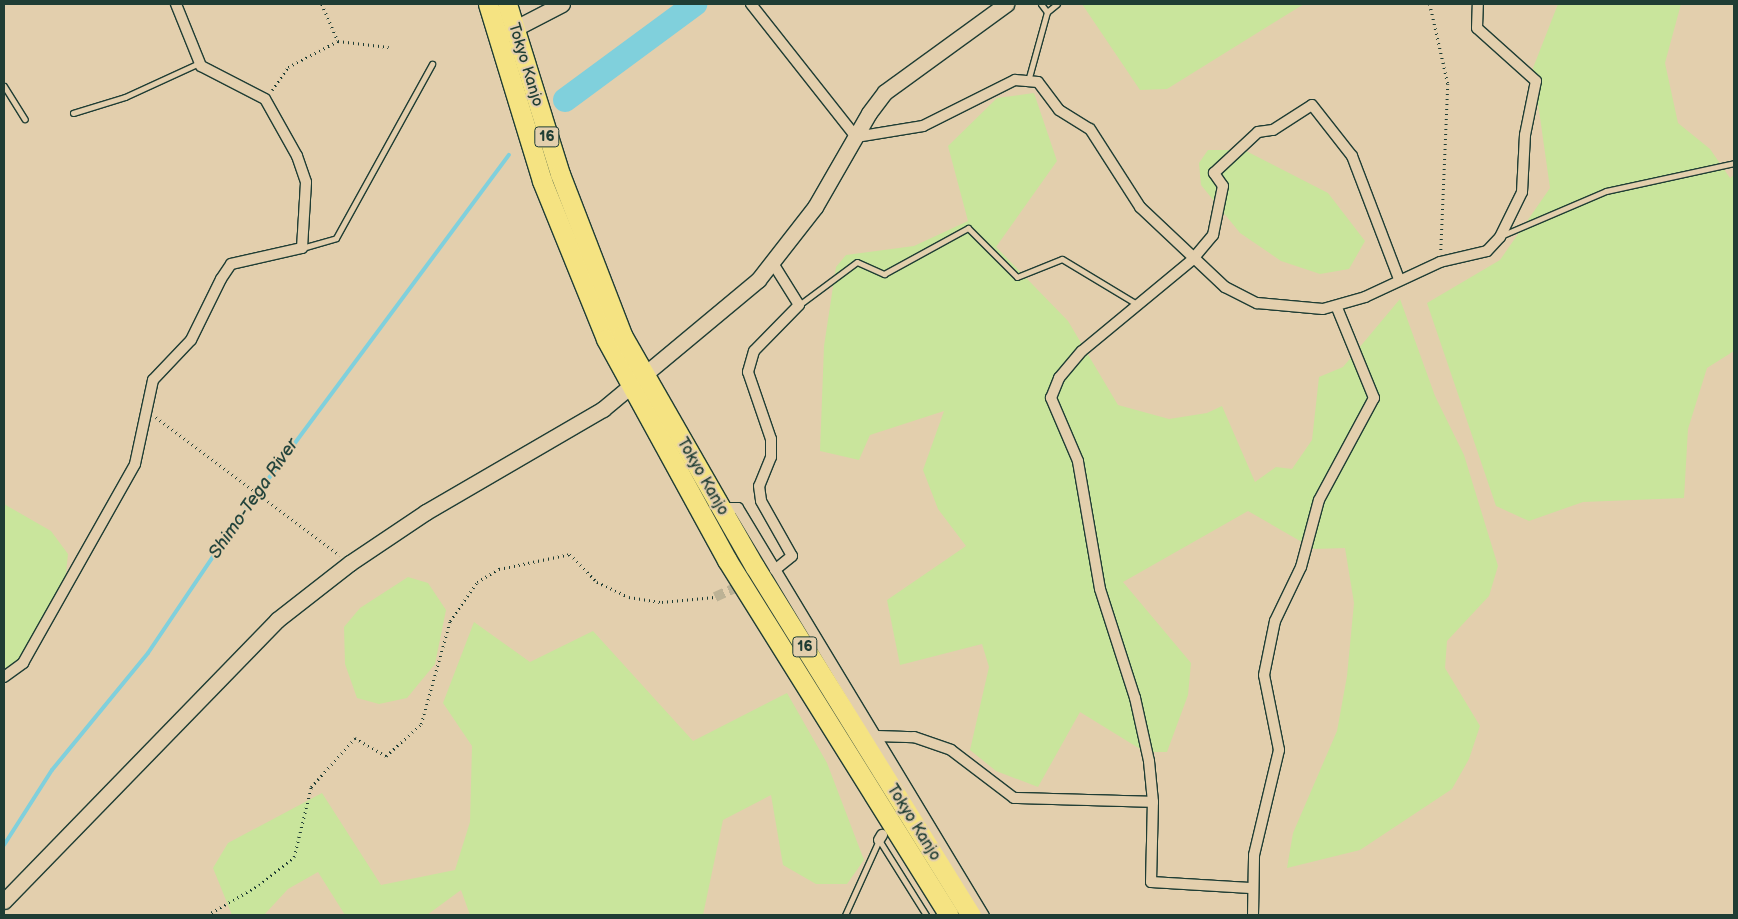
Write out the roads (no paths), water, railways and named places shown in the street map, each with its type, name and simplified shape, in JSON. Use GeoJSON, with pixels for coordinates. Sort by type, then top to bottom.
{"type":"FeatureCollection","features":[{"type":"Feature","properties":{"kind":"highway","name":"Tokyo Kanjo"},"geometry":{"type":"LineString","coordinates":[[488,4],[506,33],[622,334],[638,381],[727,560],[818,702],[949,915]]}},
{"type":"Feature","properties":{"kind":"highway","name":"Tokyo Kanjo"},"geometry":{"type":"LineString","coordinates":[[506,33],[507,4]]}},
{"type":"Feature","properties":{"kind":"highway","name":"Tokyo Kanjo"},"geometry":{"type":"LineString","coordinates":[[638,381],[720,508],[971,915]]}},
{"type":"Feature","properties":{"kind":"highway"},"geometry":{"type":"LineString","coordinates":[[818,702],[834,692]]}},
{"type":"Feature","properties":{"kind":"street"},"geometry":{"type":"LineString","coordinates":[[4,677],[22,663],[135,464],[146,429],[145,408],[153,380],[191,340],[231,264],[302,248],[306,182],[265,100],[200,62],[176,4]]}},
{"type":"Feature","properties":{"kind":"street"},"geometry":{"type":"LineString","coordinates":[[506,33],[562,4]]}},
{"type":"Feature","properties":{"kind":"street"},"geometry":{"type":"LineString","coordinates":[[750,4],[856,137]]}},
{"type":"Feature","properties":{"kind":"street"},"geometry":{"type":"LineString","coordinates":[[4,901],[277,620],[350,563],[602,409],[638,381],[774,265],[815,207],[856,137],[886,92],[1006,4]]}},
{"type":"Feature","properties":{"kind":"street"},"geometry":{"type":"LineString","coordinates":[[856,137],[923,126],[1015,80],[1038,82],[1059,110],[1090,129],[1140,207],[1192,260],[1225,287],[1257,303],[1337,308],[1440,262],[1487,251],[1500,237],[1522,192],[1526,135],[1536,81],[1477,28],[1478,4]]}},
{"type":"Feature","properties":{"kind":"street"},"geometry":{"type":"LineString","coordinates":[[1250,888],[1151,882],[1153,802],[1135,698],[1100,589],[1078,461],[1051,398],[1059,378],[1082,351],[1136,303],[1192,260],[1213,235],[1223,186],[1214,173],[1258,132],[1273,130],[1312,105],[1352,156],[1399,279]]}},
{"type":"Feature","properties":{"kind":"street"},"geometry":{"type":"LineString","coordinates":[[774,265],[799,305],[754,352],[748,372],[771,439],[772,457],[759,486],[761,501],[792,556],[775,570]]}},
{"type":"Feature","properties":{"kind":"street"},"geometry":{"type":"LineString","coordinates":[[1253,915],[1250,888],[1279,750],[1264,676],[1275,621],[1301,567],[1319,500],[1374,398],[1337,308]]}},
{"type":"Feature","properties":{"kind":"street"},"geometry":{"type":"LineString","coordinates":[[720,508],[738,508],[984,915]]}},
{"type":"Feature","properties":{"kind":"street"},"geometry":{"type":"LineString","coordinates":[[877,736],[914,737],[942,746],[1014,798],[1153,802]]}},
{"type":"Feature","properties":{"kind":"lane"},"geometry":{"type":"LineString","coordinates":[[1042,4],[1047,12]]}},
{"type":"Feature","properties":{"kind":"lane"},"geometry":{"type":"LineString","coordinates":[[1028,81],[1047,12],[1057,4]]}},
{"type":"Feature","properties":{"kind":"lane"},"geometry":{"type":"LineString","coordinates":[[73,113],[124,97],[200,62]]}},
{"type":"Feature","properties":{"kind":"lane"},"geometry":{"type":"LineString","coordinates":[[302,248],[336,238],[432,64]]}},
{"type":"Feature","properties":{"kind":"lane"},"geometry":{"type":"LineString","coordinates":[[4,86],[25,119]]}},
{"type":"Feature","properties":{"kind":"lane"},"geometry":{"type":"LineString","coordinates":[[1500,237],[1606,191],[1734,163]]}},
{"type":"Feature","properties":{"kind":"lane"},"geometry":{"type":"LineString","coordinates":[[799,305],[857,262],[884,274],[968,228],[1016,277],[1062,259],[1136,303]]}},
{"type":"Feature","properties":{"kind":"lane"},"geometry":{"type":"LineString","coordinates":[[845,915],[880,838],[926,915]]}},
{"type":"Feature","properties":{"kind":"waterway","name":"Shimo-Tega River"},"geometry":{"type":"LineString","coordinates":[[565,100],[695,4]]}},
{"type":"Feature","properties":{"kind":"waterway","name":"Shimo-Tega River"},"geometry":{"type":"LineString","coordinates":[[4,845],[52,770],[148,653],[237,521],[509,155]]}},
{"type":"Feature","properties":{"kind":"tunnel"},"geometry":{"type":"LineString","coordinates":[[715,597],[775,570]]}}]}
